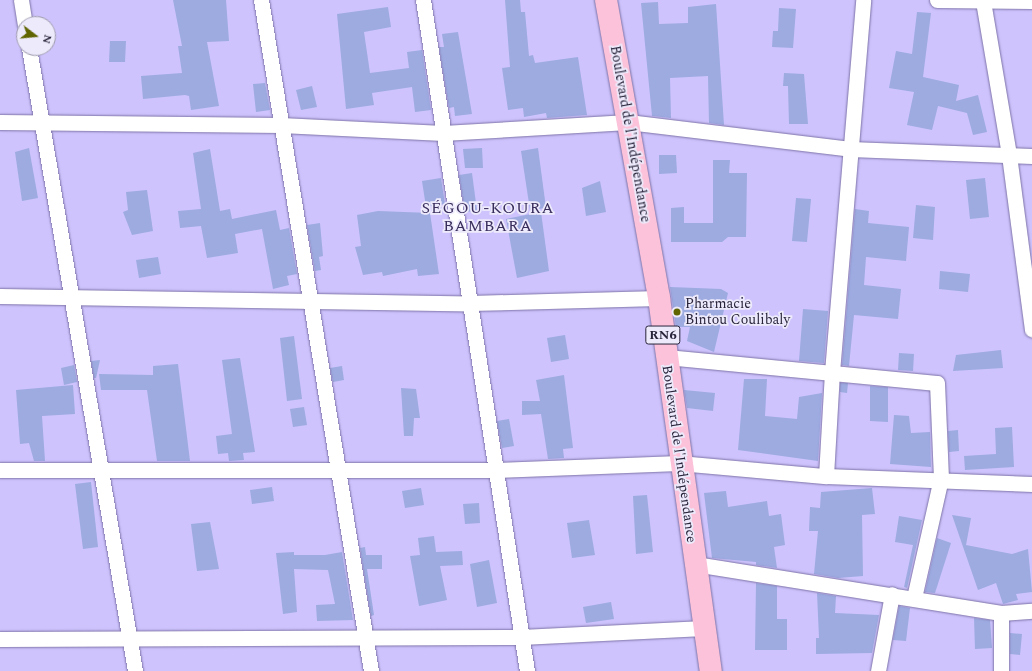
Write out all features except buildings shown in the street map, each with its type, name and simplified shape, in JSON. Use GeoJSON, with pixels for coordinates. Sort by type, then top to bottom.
{"type":"FeatureCollection","features":[{"type":"Feature","properties":{"kind":"highway","name":"Boulevard de l'Indépendance"},"geometry":{"type":"LineString","coordinates":[[606,0],[659,298],[679,463],[711,671]]}},
{"type":"Feature","properties":{"kind":"street"},"geometry":{"type":"LineString","coordinates":[[21,0],[24,16]]}},
{"type":"Feature","properties":{"kind":"street"},"geometry":{"type":"LineString","coordinates":[[261,0],[371,671]]}},
{"type":"Feature","properties":{"kind":"street"},"geometry":{"type":"LineString","coordinates":[[424,0],[443,134],[527,671]]}},
{"type":"Feature","properties":{"kind":"street"},"geometry":{"type":"LineString","coordinates":[[826,476],[832,372],[863,0]]}},
{"type":"Feature","properties":{"kind":"street"},"geometry":{"type":"LineString","coordinates":[[937,0],[983,2],[1032,1]]}},
{"type":"Feature","properties":{"kind":"street"},"geometry":{"type":"LineString","coordinates":[[983,2],[1009,155],[1032,329]]}},
{"type":"Feature","properties":{"kind":"street"},"geometry":{"type":"LineString","coordinates":[[31,56],[135,671]]}},
{"type":"Feature","properties":{"kind":"street"},"geometry":{"type":"LineString","coordinates":[[0,122],[281,124],[443,134],[628,122],[850,149],[1032,156]]}},
{"type":"Feature","properties":{"kind":"street"},"geometry":{"type":"LineString","coordinates":[[0,296],[470,303],[659,298]]}},
{"type":"Feature","properties":{"kind":"street"},"geometry":{"type":"LineString","coordinates":[[666,357],[937,383],[941,478],[914,598]]}},
{"type":"Feature","properties":{"kind":"street"},"geometry":{"type":"LineString","coordinates":[[0,470],[495,470],[679,463],[826,476],[941,478],[1032,484]]}},
{"type":"Feature","properties":{"kind":"street"},"geometry":{"type":"LineString","coordinates":[[695,564],[1001,612],[1032,611]]}},
{"type":"Feature","properties":{"kind":"street"},"geometry":{"type":"LineString","coordinates":[[878,671],[892,594]]}},
{"type":"Feature","properties":{"kind":"street"},"geometry":{"type":"LineString","coordinates":[[1001,612],[1001,671]]}},
{"type":"Feature","properties":{"kind":"street"},"geometry":{"type":"LineString","coordinates":[[0,639],[521,637],[704,628]]}},
{"type":"Feature","properties":{"kind":"place","name":"Pharmacie Bintou Coulibaly"},"geometry":{"type":"Point","coordinates":[677,312]}},
{"type":"Feature","properties":{"kind":"district","name":"SÉGOU-KOURA BAMBARA"},"geometry":{"type":"Point","coordinates":[488,217]}}]}
